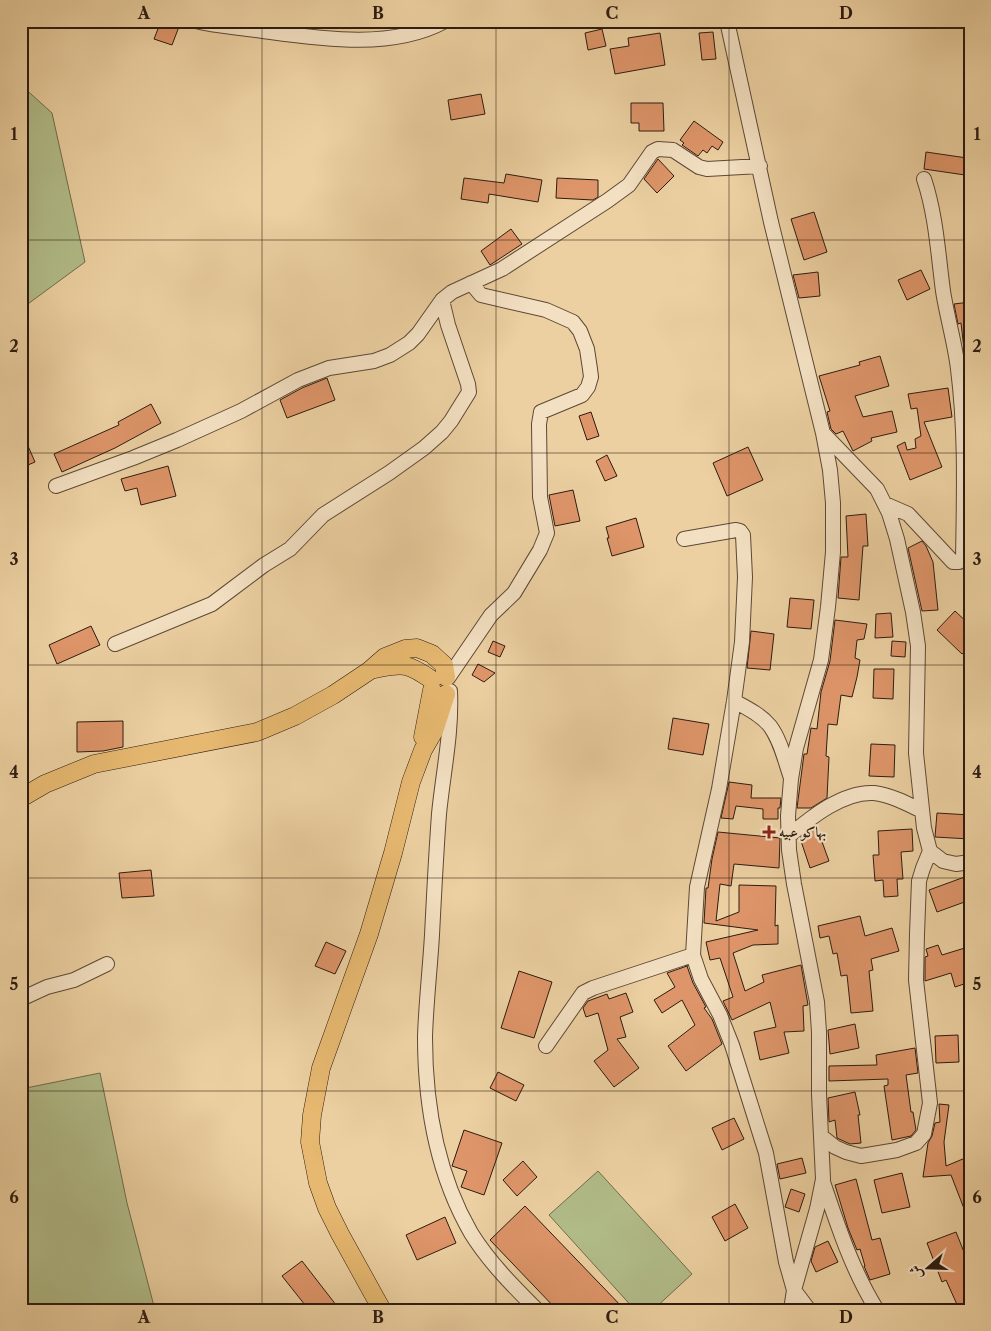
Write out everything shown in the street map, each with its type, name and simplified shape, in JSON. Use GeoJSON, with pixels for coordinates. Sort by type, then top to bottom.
{"type":"FeatureCollection","features":[{"type":"Feature","properties":{"kind":"main road"},"geometry":{"type":"LineString","coordinates":[[21,798],[45,784],[94,764],[257,732],[302,712],[333,695],[369,671],[396,665],[406,665],[416,668],[442,685],[434,731],[423,750],[411,782],[393,853],[369,934],[321,1068],[312,1116],[310,1142],[318,1183],[327,1208],[382,1310]]}},
{"type":"Feature","properties":{"kind":"street"},"geometry":{"type":"LineString","coordinates":[[196,21],[330,39],[378,39],[409,36],[445,21]]}},
{"type":"Feature","properties":{"kind":"street"},"geometry":{"type":"LineString","coordinates":[[727,21],[789,301],[823,433],[830,470],[833,503],[832,562],[821,660],[796,748],[788,816],[798,908],[817,1002],[823,1179],[818,1209],[794,1290],[791,1310]]}},
{"type":"Feature","properties":{"kind":"street"},"geometry":{"type":"LineString","coordinates":[[56,486],[133,458],[241,412],[298,380],[329,368],[374,361],[390,355],[409,343],[418,334],[442,300],[452,292],[502,269],[607,201],[629,185],[652,152],[658,149],[673,150],[699,167],[707,169],[760,166]]}},
{"type":"Feature","properties":{"kind":"street"},"geometry":{"type":"LineString","coordinates":[[886,504],[908,514],[953,562],[959,562],[964,558],[964,451],[958,368],[943,291],[931,201],[924,179]]}},
{"type":"Feature","properties":{"kind":"street"},"geometry":{"type":"LineString","coordinates":[[471,283],[481,295],[546,310],[573,322],[580,330],[587,349],[591,377],[588,387],[582,395],[541,412],[538,424],[540,497],[547,533],[540,550],[514,593],[491,615],[442,685],[450,728],[437,842],[425,1036],[431,1121],[438,1152],[454,1197],[470,1231],[483,1251],[504,1276],[537,1310]]}},
{"type":"Feature","properties":{"kind":"street"},"geometry":{"type":"LineString","coordinates":[[115,644],[212,604],[264,565],[290,549],[323,516],[389,473],[424,448],[442,432],[469,392],[442,300]]}},
{"type":"Feature","properties":{"kind":"street"},"geometry":{"type":"LineString","coordinates":[[821,1136],[835,1147],[861,1156],[897,1150],[916,1143],[924,1134],[930,1103],[916,980],[919,882],[930,851],[922,810],[916,752],[918,646],[914,612],[897,539],[886,504],[877,489],[823,433]]}},
{"type":"Feature","properties":{"kind":"street"},"geometry":{"type":"LineString","coordinates":[[684,539],[736,530],[743,534],[745,577],[742,642],[719,789],[696,887],[693,955],[701,979],[728,1033],[766,1153],[786,1262],[794,1290],[809,1310]]}},
{"type":"Feature","properties":{"kind":"street"},"geometry":{"type":"LineString","coordinates":[[734,701],[758,715],[770,726],[777,739],[791,778]]}},
{"type":"Feature","properties":{"kind":"street"},"geometry":{"type":"LineString","coordinates":[[789,836],[817,814],[855,795],[876,793],[922,810]]}},
{"type":"Feature","properties":{"kind":"street"},"geometry":{"type":"LineString","coordinates":[[930,851],[943,862],[950,864],[970,862]]}},
{"type":"Feature","properties":{"kind":"street"},"geometry":{"type":"LineString","coordinates":[[546,1046],[583,993],[693,955]]}},
{"type":"Feature","properties":{"kind":"street"},"geometry":{"type":"LineString","coordinates":[[21,999],[47,987],[74,980],[107,964]]}},
{"type":"Feature","properties":{"kind":"street"},"geometry":{"type":"LineString","coordinates":[[823,1179],[842,1238],[864,1289],[877,1310]]}},
{"type":"Feature","properties":{"kind":"green space"},"geometry":{"type":"Polygon","coordinates":[[[21,85],[52,113],[85,262],[21,309],[21,85]]]}},
{"type":"Feature","properties":{"kind":"green space"},"geometry":{"type":"Polygon","coordinates":[[[100,1073],[127,1203],[155,1310],[21,1310],[21,1089],[100,1073]]]}},
{"type":"Feature","properties":{"kind":"green space"},"geometry":{"type":"Polygon","coordinates":[[[598,1171],[692,1274],[653,1310],[635,1310],[549,1215],[598,1171]]]}},
{"type":"Feature","properties":{"kind":"building"},"geometry":{"type":"Polygon","coordinates":[[[161,21],[173,21],[180,24],[172,45],[154,39],[161,21]]]}},
{"type":"Feature","properties":{"kind":"building"},"geometry":{"type":"Polygon","coordinates":[[[602,29],[606,46],[588,50],[585,33],[602,29]]]}},
{"type":"Feature","properties":{"kind":"building"},"geometry":{"type":"Polygon","coordinates":[[[713,32],[716,59],[702,60],[699,33],[713,32]]]}},
{"type":"Feature","properties":{"kind":"building"},"geometry":{"type":"Polygon","coordinates":[[[660,33],[665,65],[615,74],[610,49],[629,46],[628,38],[660,33]]]}},
{"type":"Feature","properties":{"kind":"building"},"geometry":{"type":"Polygon","coordinates":[[[481,94],[485,114],[451,120],[448,100],[481,94]]]}},
{"type":"Feature","properties":{"kind":"building"},"geometry":{"type":"Polygon","coordinates":[[[631,103],[663,103],[664,131],[639,131],[639,123],[631,123],[631,103]]]}},
{"type":"Feature","properties":{"kind":"building"},"geometry":{"type":"Polygon","coordinates":[[[694,121],[723,142],[718,150],[712,146],[707,153],[703,150],[698,156],[682,145],[684,143],[680,140],[694,121]]]}},
{"type":"Feature","properties":{"kind":"building"},"geometry":{"type":"Polygon","coordinates":[[[926,152],[967,158],[965,175],[924,169],[926,152]]]}},
{"type":"Feature","properties":{"kind":"building"},"geometry":{"type":"Polygon","coordinates":[[[658,159],[674,176],[657,193],[644,179],[658,159]]]}},
{"type":"Feature","properties":{"kind":"building"},"geometry":{"type":"Polygon","coordinates":[[[506,174],[542,180],[538,202],[489,194],[488,203],[461,199],[464,178],[504,183],[506,174]]]}},
{"type":"Feature","properties":{"kind":"building"},"geometry":{"type":"Polygon","coordinates":[[[557,178],[598,180],[598,197],[593,200],[556,198],[557,178]]]}},
{"type":"Feature","properties":{"kind":"building"},"geometry":{"type":"Polygon","coordinates":[[[814,212],[827,252],[804,260],[791,219],[814,212]]]}},
{"type":"Feature","properties":{"kind":"building"},"geometry":{"type":"Polygon","coordinates":[[[511,229],[522,244],[490,265],[481,251],[511,229]]]}},
{"type":"Feature","properties":{"kind":"building"},"geometry":{"type":"Polygon","coordinates":[[[921,270],[930,289],[907,300],[898,280],[921,270]]]}},
{"type":"Feature","properties":{"kind":"building"},"geometry":{"type":"Polygon","coordinates":[[[818,272],[820,296],[799,298],[793,275],[818,272]]]}},
{"type":"Feature","properties":{"kind":"building"},"geometry":{"type":"Polygon","coordinates":[[[970,302],[970,349],[964,349],[961,323],[958,324],[954,304],[970,302]]]}},
{"type":"Feature","properties":{"kind":"building"},"geometry":{"type":"Polygon","coordinates":[[[880,356],[889,386],[855,396],[863,417],[892,411],[897,432],[871,438],[872,441],[853,451],[843,431],[836,434],[831,429],[827,412],[830,411],[819,376],[860,365],[859,362],[880,356]]]}},
{"type":"Feature","properties":{"kind":"building"},"geometry":{"type":"Polygon","coordinates":[[[327,378],[335,400],[287,418],[280,400],[302,388],[327,378]]]}},
{"type":"Feature","properties":{"kind":"building"},"geometry":{"type":"Polygon","coordinates":[[[948,388],[952,417],[924,422],[942,467],[910,480],[897,446],[905,442],[907,450],[916,448],[915,439],[921,436],[917,408],[911,409],[908,394],[948,388]]]}},
{"type":"Feature","properties":{"kind":"building"},"geometry":{"type":"Polygon","coordinates":[[[151,404],[161,423],[115,448],[62,472],[54,454],[119,425],[118,422],[151,404]]]}},
{"type":"Feature","properties":{"kind":"building"},"geometry":{"type":"Polygon","coordinates":[[[591,412],[599,436],[587,440],[579,416],[591,412]]]}},
{"type":"Feature","properties":{"kind":"building"},"geometry":{"type":"Polygon","coordinates":[[[21,430],[35,462],[21,468],[21,430]]]}},
{"type":"Feature","properties":{"kind":"building"},"geometry":{"type":"Polygon","coordinates":[[[748,447],[763,480],[727,496],[713,463],[748,447]]]}},
{"type":"Feature","properties":{"kind":"building"},"geometry":{"type":"Polygon","coordinates":[[[607,455],[617,476],[605,481],[596,461],[607,455]]]}},
{"type":"Feature","properties":{"kind":"building"},"geometry":{"type":"Polygon","coordinates":[[[168,466],[176,496],[141,505],[137,488],[125,491],[121,479],[168,466]]]}},
{"type":"Feature","properties":{"kind":"building"},"geometry":{"type":"Polygon","coordinates":[[[573,490],[580,521],[555,526],[549,495],[573,490]]]}},
{"type":"Feature","properties":{"kind":"building"},"geometry":{"type":"Polygon","coordinates":[[[866,514],[868,546],[863,546],[859,600],[838,598],[841,557],[848,557],[846,516],[866,514]]]}},
{"type":"Feature","properties":{"kind":"building"},"geometry":{"type":"Polygon","coordinates":[[[636,518],[644,547],[612,556],[606,527],[636,518]]]}},
{"type":"Feature","properties":{"kind":"building"},"geometry":{"type":"Polygon","coordinates":[[[922,541],[933,562],[938,610],[922,611],[908,548],[922,541]]]}},
{"type":"Feature","properties":{"kind":"building"},"geometry":{"type":"Polygon","coordinates":[[[790,598],[814,600],[811,629],[787,627],[790,598]]]}},
{"type":"Feature","properties":{"kind":"building"},"geometry":{"type":"Polygon","coordinates":[[[955,611],[970,625],[970,647],[962,654],[937,630],[955,611]]]}},
{"type":"Feature","properties":{"kind":"building"},"geometry":{"type":"Polygon","coordinates":[[[891,613],[893,637],[875,638],[876,614],[891,613]]]}},
{"type":"Feature","properties":{"kind":"building"},"geometry":{"type":"Polygon","coordinates":[[[835,620],[867,624],[864,639],[857,640],[855,658],[860,660],[857,677],[852,697],[841,695],[837,725],[828,724],[826,756],[829,757],[827,798],[811,808],[797,808],[804,754],[807,754],[811,728],[817,729],[821,692],[830,661],[835,620]]]}},
{"type":"Feature","properties":{"kind":"building"},"geometry":{"type":"Polygon","coordinates":[[[91,626],[100,645],[57,664],[49,645],[91,626]]]}},
{"type":"Feature","properties":{"kind":"building"},"geometry":{"type":"Polygon","coordinates":[[[751,631],[774,634],[770,670],[747,668],[751,631]]]}},
{"type":"Feature","properties":{"kind":"building"},"geometry":{"type":"Polygon","coordinates":[[[493,641],[505,646],[500,657],[488,652],[493,641]]]}},
{"type":"Feature","properties":{"kind":"building"},"geometry":{"type":"Polygon","coordinates":[[[892,641],[906,642],[905,657],[891,656],[892,641]]]}},
{"type":"Feature","properties":{"kind":"building"},"geometry":{"type":"Polygon","coordinates":[[[478,664],[495,673],[484,682],[472,675],[478,664]]]}},
{"type":"Feature","properties":{"kind":"building"},"geometry":{"type":"Polygon","coordinates":[[[874,669],[894,669],[893,699],[873,698],[874,669]]]}},
{"type":"Feature","properties":{"kind":"building"},"geometry":{"type":"Polygon","coordinates":[[[673,718],[709,724],[703,755],[668,749],[673,718]]]}},
{"type":"Feature","properties":{"kind":"building"},"geometry":{"type":"Polygon","coordinates":[[[123,721],[123,747],[103,751],[77,752],[77,722],[123,721]]]}},
{"type":"Feature","properties":{"kind":"building"},"geometry":{"type":"Polygon","coordinates":[[[871,744],[895,745],[894,777],[869,776],[871,744]]]}},
{"type":"Feature","properties":{"kind":"building"},"geometry":{"type":"Polygon","coordinates":[[[729,782],[752,785],[751,798],[781,798],[780,808],[778,808],[778,819],[763,819],[763,809],[736,806],[733,819],[721,818],[729,782]]]}},
{"type":"Feature","properties":{"kind":"building"},"geometry":{"type":"Polygon","coordinates":[[[937,813],[970,815],[970,839],[935,837],[937,813]]]}},
{"type":"Feature","properties":{"kind":"building"},"geometry":{"type":"Polygon","coordinates":[[[817,828],[829,861],[810,868],[800,838],[817,828]]]}},
{"type":"Feature","properties":{"kind":"building"},"geometry":{"type":"Polygon","coordinates":[[[912,829],[913,851],[901,852],[903,879],[897,879],[898,896],[884,897],[883,880],[875,881],[873,855],[879,855],[878,831],[912,829]]]}},
{"type":"Feature","properties":{"kind":"building"},"geometry":{"type":"Polygon","coordinates":[[[718,832],[780,838],[779,868],[734,864],[731,886],[720,884],[716,921],[739,912],[739,885],[776,886],[775,926],[778,925],[778,944],[753,945],[733,953],[745,991],[764,982],[762,975],[801,965],[808,1005],[803,1006],[804,1031],[784,1032],[789,1053],[760,1060],[754,1032],[776,1027],[770,1002],[732,1020],[723,1001],[733,997],[720,958],[710,960],[706,942],[758,930],[704,923],[706,888],[708,888],[718,832]]]}},
{"type":"Feature","properties":{"kind":"building"},"geometry":{"type":"Polygon","coordinates":[[[151,870],[154,896],[122,898],[119,873],[151,870]]]}},
{"type":"Feature","properties":{"kind":"building"},"geometry":{"type":"Polygon","coordinates":[[[970,875],[970,900],[937,912],[929,890],[970,875]]]}},
{"type":"Feature","properties":{"kind":"building"},"geometry":{"type":"Polygon","coordinates":[[[860,916],[865,936],[892,928],[899,951],[871,959],[873,970],[869,971],[873,1011],[851,1013],[847,975],[841,976],[837,953],[833,954],[829,936],[820,938],[818,926],[860,916]]]}},
{"type":"Feature","properties":{"kind":"building"},"geometry":{"type":"Polygon","coordinates":[[[326,942],[346,951],[335,974],[315,966],[326,942]]]}},
{"type":"Feature","properties":{"kind":"building"},"geometry":{"type":"Polygon","coordinates":[[[938,945],[942,955],[968,947],[970,954],[970,982],[955,987],[951,973],[925,981],[925,957],[928,956],[926,949],[938,945]]]}},
{"type":"Feature","properties":{"kind":"building"},"geometry":{"type":"Polygon","coordinates":[[[687,966],[693,983],[706,1007],[704,1008],[712,1019],[722,1044],[686,1071],[668,1046],[695,1025],[682,1000],[662,1013],[654,1000],[675,987],[667,973],[687,966]]]}},
{"type":"Feature","properties":{"kind":"building"},"geometry":{"type":"Polygon","coordinates":[[[519,971],[552,982],[534,1038],[501,1028],[519,971]]]}},
{"type":"Feature","properties":{"kind":"building"},"geometry":{"type":"Polygon","coordinates":[[[626,993],[633,1012],[620,1017],[626,1037],[617,1039],[639,1068],[614,1087],[594,1061],[608,1050],[598,1013],[586,1017],[583,1008],[588,1001],[607,994],[609,999],[626,993]]]}},
{"type":"Feature","properties":{"kind":"building"},"geometry":{"type":"Polygon","coordinates":[[[855,1024],[859,1048],[830,1054],[828,1030],[855,1024]]]}},
{"type":"Feature","properties":{"kind":"building"},"geometry":{"type":"Polygon","coordinates":[[[958,1035],[959,1062],[936,1063],[935,1036],[958,1035]]]}},
{"type":"Feature","properties":{"kind":"building"},"geometry":{"type":"Polygon","coordinates":[[[915,1048],[918,1073],[906,1075],[911,1112],[913,1112],[916,1130],[911,1136],[892,1140],[884,1086],[888,1085],[888,1079],[829,1081],[829,1066],[877,1065],[876,1055],[915,1048]]]}},
{"type":"Feature","properties":{"kind":"building"},"geometry":{"type":"Polygon","coordinates":[[[498,1072],[524,1085],[516,1101],[490,1088],[498,1072]]]}},
{"type":"Feature","properties":{"kind":"building"},"geometry":{"type":"Polygon","coordinates":[[[855,1092],[860,1115],[858,1115],[861,1143],[850,1144],[837,1138],[835,1120],[829,1122],[828,1098],[855,1092]]]}},
{"type":"Feature","properties":{"kind":"building"},"geometry":{"type":"Polygon","coordinates":[[[939,1104],[949,1105],[944,1142],[946,1166],[970,1156],[970,1219],[968,1219],[951,1175],[923,1177],[928,1143],[935,1123],[940,1122],[939,1104]]]}},
{"type":"Feature","properties":{"kind":"building"},"geometry":{"type":"Polygon","coordinates":[[[734,1118],[744,1139],[722,1150],[712,1128],[734,1118]]]}},
{"type":"Feature","properties":{"kind":"building"},"geometry":{"type":"Polygon","coordinates":[[[464,1130],[502,1143],[484,1195],[461,1187],[467,1171],[452,1166],[464,1130]]]}},
{"type":"Feature","properties":{"kind":"building"},"geometry":{"type":"Polygon","coordinates":[[[802,1158],[806,1173],[780,1179],[777,1164],[802,1158]]]}},
{"type":"Feature","properties":{"kind":"building"},"geometry":{"type":"Polygon","coordinates":[[[523,1161],[537,1177],[517,1196],[503,1180],[523,1161]]]}},
{"type":"Feature","properties":{"kind":"building"},"geometry":{"type":"Polygon","coordinates":[[[902,1173],[910,1207],[882,1213],[874,1180],[902,1173]]]}},
{"type":"Feature","properties":{"kind":"building"},"geometry":{"type":"Polygon","coordinates":[[[856,1179],[872,1240],[880,1238],[890,1274],[870,1280],[860,1249],[857,1250],[848,1228],[835,1185],[856,1179]]]}},
{"type":"Feature","properties":{"kind":"building"},"geometry":{"type":"Polygon","coordinates":[[[791,1189],[805,1194],[799,1212],[785,1207],[791,1189]]]}},
{"type":"Feature","properties":{"kind":"building"},"geometry":{"type":"Polygon","coordinates":[[[735,1204],[748,1228],[725,1241],[712,1217],[735,1204]]]}},
{"type":"Feature","properties":{"kind":"building"},"geometry":{"type":"Polygon","coordinates":[[[525,1206],[625,1310],[557,1310],[490,1240],[525,1206]]]}},
{"type":"Feature","properties":{"kind":"building"},"geometry":{"type":"Polygon","coordinates":[[[445,1217],[456,1243],[417,1260],[406,1235],[445,1217]]]}},
{"type":"Feature","properties":{"kind":"building"},"geometry":{"type":"Polygon","coordinates":[[[956,1232],[970,1267],[970,1272],[964,1274],[970,1286],[970,1304],[959,1309],[946,1280],[942,1282],[927,1243],[956,1232]]]}},
{"type":"Feature","properties":{"kind":"building"},"geometry":{"type":"Polygon","coordinates":[[[828,1241],[838,1262],[816,1272],[811,1261],[815,1247],[828,1241]]]}},
{"type":"Feature","properties":{"kind":"building"},"geometry":{"type":"Polygon","coordinates":[[[302,1261],[340,1310],[309,1310],[282,1276],[302,1261]]]}},
{"type":"Feature","properties":{"kind":"place","name":"بهاكو عبيه"},"geometry":{"type":"Point","coordinates":[769,832]}}]}
